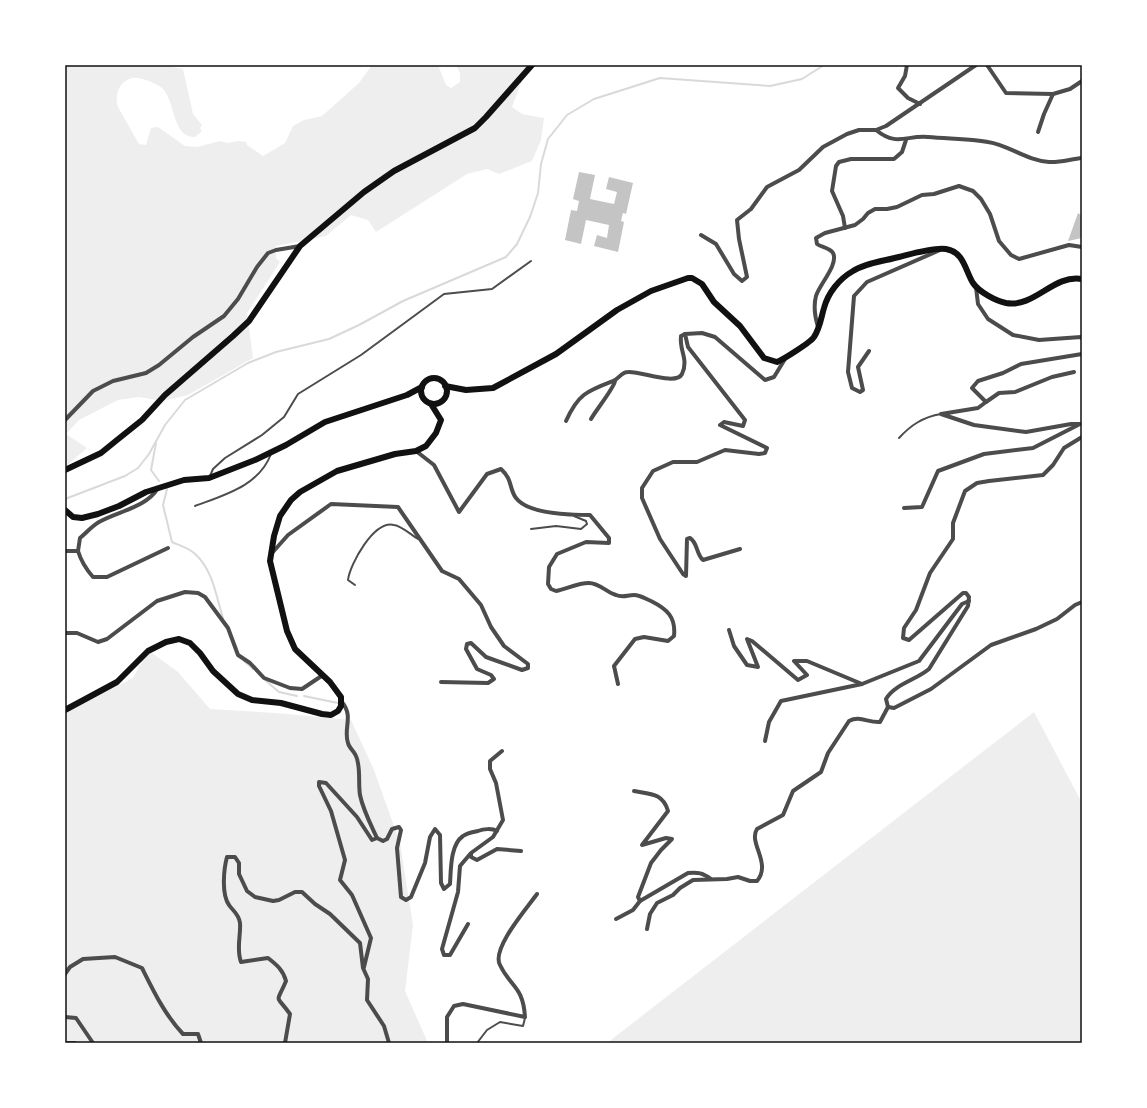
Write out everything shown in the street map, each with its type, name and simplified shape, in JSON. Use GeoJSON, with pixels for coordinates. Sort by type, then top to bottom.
{"type":"FeatureCollection","features":[{"type":"Feature","properties":{"kind":"main road"},"geometry":{"type":"LineString","coordinates":[[65,470],[101,453],[142,420],[165,394],[249,321],[300,246],[378,181],[475,128],[532,65]]}},
{"type":"Feature","properties":{"kind":"main road"},"geometry":{"type":"LineString","coordinates":[[445,386],[466,390],[495,387],[556,354],[617,310],[651,291],[688,278],[692,278],[702,284],[714,302],[740,326],[764,358],[778,362],[810,342],[818,328],[829,295],[838,283],[853,270],[916,253],[946,249],[961,257],[976,286],[999,301],[1018,303],[1031,298],[1061,282],[1073,278],[1082,279]]}},
{"type":"Feature","properties":{"kind":"main road"},"geometry":{"type":"LineString","coordinates":[[66,512],[73,517],[82,518],[119,506],[146,492],[184,480],[210,478],[272,452],[324,422],[407,395],[422,387],[425,382],[435,378],[441,381],[445,386],[446,394]]}},
{"type":"Feature","properties":{"kind":"main road"},"geometry":{"type":"LineString","coordinates":[[422,387],[422,397]]}},
{"type":"Feature","properties":{"kind":"main road"},"geometry":{"type":"LineString","coordinates":[[439,416],[442,401],[446,394],[459,388]]}},
{"type":"Feature","properties":{"kind":"main road"},"geometry":{"type":"LineString","coordinates":[[65,710],[117,682],[148,651],[166,642],[179,639],[190,643],[226,684],[238,694],[252,700],[281,703],[331,715],[338,711],[342,702],[335,689],[323,675],[295,649],[287,631],[270,561],[274,536],[280,516],[291,500],[300,492],[337,471],[395,454],[416,451],[426,446],[436,433],[441,420],[431,404],[422,397],[407,395]]}},
{"type":"Feature","properties":{"kind":"main road"},"geometry":{"type":"LineString","coordinates":[[431,404],[442,401]]}},
{"type":"Feature","properties":{"kind":"street"},"geometry":{"type":"LineString","coordinates":[[907,65],[905,76],[898,88],[908,98],[920,104]]}},
{"type":"Feature","properties":{"kind":"street"},"geometry":{"type":"LineString","coordinates":[[701,235],[716,244],[734,274],[742,280],[746,277],[737,220],[751,209],[767,187],[799,170],[823,147],[847,134],[859,130],[876,130],[898,119],[976,65]]}},
{"type":"Feature","properties":{"kind":"street"},"geometry":{"type":"LineString","coordinates":[[987,65],[1006,93],[1053,94],[1070,89],[1082,81]]}},
{"type":"Feature","properties":{"kind":"street"},"geometry":{"type":"LineString","coordinates":[[1038,132],[1053,94]]}},
{"type":"Feature","properties":{"kind":"street"},"geometry":{"type":"LineString","coordinates":[[876,130],[886,138],[906,140],[921,137],[989,142],[1003,146],[1026,156],[1049,162],[1082,158]]}},
{"type":"Feature","properties":{"kind":"street"},"geometry":{"type":"LineString","coordinates":[[845,228],[844,216],[832,191],[836,166],[839,162],[851,159],[894,159],[902,152],[906,140]]}},
{"type":"Feature","properties":{"kind":"street"},"geometry":{"type":"LineString","coordinates":[[818,328],[815,314],[816,295],[833,265],[834,258],[830,250],[818,245],[815,240],[819,235],[855,225],[863,219],[868,212],[875,209],[897,207],[922,195],[934,194],[959,186],[973,191],[981,199],[990,214],[999,241],[1011,255],[1019,258],[1069,245],[1082,247]]}},
{"type":"Feature","properties":{"kind":"street"},"geometry":{"type":"LineString","coordinates":[[65,420],[93,392],[112,381],[146,373],[159,365],[193,337],[224,316],[238,299],[257,267],[268,253],[276,250],[300,246]]}},
{"type":"Feature","properties":{"kind":"street"},"geometry":{"type":"LineString","coordinates":[[869,351],[858,368],[863,390],[860,392],[852,388],[848,372],[854,296],[867,282],[940,249]]}},
{"type":"Feature","properties":{"kind":"street"},"geometry":{"type":"LineString","coordinates":[[976,286],[978,304],[988,319],[1013,335],[1039,340],[1082,338]]}},
{"type":"Feature","properties":{"kind":"street"},"geometry":{"type":"LineString","coordinates":[[591,419],[604,397],[621,374],[627,372],[643,372],[669,380],[677,378],[685,368],[685,358],[680,341],[681,336],[685,334],[702,332],[715,337],[765,380],[774,377],[785,359]]}},
{"type":"Feature","properties":{"kind":"street"},"geometry":{"type":"LineString","coordinates":[[685,334],[688,347],[744,420],[743,426],[724,422],[720,425],[767,448],[765,453],[759,454],[725,450],[697,462],[673,462],[653,471],[642,488],[642,498],[660,539],[683,574],[686,576],[687,540],[690,538],[693,540],[699,557],[703,560],[740,549]]}},
{"type":"Feature","properties":{"kind":"street"},"geometry":{"type":"LineString","coordinates":[[986,402],[972,388],[978,381],[1003,373],[1022,364],[1082,354]]}},
{"type":"Feature","properties":{"kind":"street"},"geometry":{"type":"LineString","coordinates":[[941,414],[978,408],[999,393],[1015,392],[1052,377],[1074,372]]}},
{"type":"Feature","properties":{"kind":"street"},"geometry":{"type":"LineString","coordinates":[[566,421],[571,410],[583,395],[593,387],[615,381]]}},
{"type":"Feature","properties":{"kind":"street"},"geometry":{"type":"LineString","coordinates":[[941,414],[974,425],[1026,432],[1071,424],[1080,424]]}},
{"type":"Feature","properties":{"kind":"street"},"geometry":{"type":"LineString","coordinates":[[904,508],[922,507],[938,471],[984,454],[1033,448],[1080,424]]}},
{"type":"Feature","properties":{"kind":"street"},"geometry":{"type":"LineString","coordinates":[[648,929],[650,914],[657,903],[673,895],[680,888],[693,880],[727,880],[738,877],[750,881],[757,881],[760,877],[762,864],[755,835],[756,829],[783,815],[793,791],[821,772],[828,753],[849,721],[854,718],[862,718],[872,723],[880,722],[888,707],[886,699],[890,693],[922,675],[929,669],[969,601],[969,597],[966,594],[959,595],[952,604],[918,631],[910,640],[903,638],[904,628],[916,610],[930,573],[953,539],[953,523],[965,490],[983,482],[1043,475],[1053,465],[1064,448],[1082,436]]}},
{"type":"Feature","properties":{"kind":"street"},"geometry":{"type":"LineString","coordinates":[[416,451],[434,465],[459,512],[487,474],[501,469],[509,476],[516,498],[526,507],[569,515],[590,514],[609,538],[609,543],[586,542],[557,554],[549,567],[548,584],[551,590],[556,591],[575,585],[596,584],[616,595],[625,597],[633,595],[649,600],[666,610],[674,622],[674,636],[668,641],[644,637],[635,639],[614,666],[618,684]]}},
{"type":"Feature","properties":{"kind":"street"},"geometry":{"type":"LineString","coordinates":[[159,488],[156,493],[142,503],[98,522],[80,538],[78,551],[80,558],[93,577],[107,577],[168,548]]}},
{"type":"Feature","properties":{"kind":"street"},"geometry":{"type":"LineString","coordinates":[[270,561],[272,553],[288,535],[331,504],[398,507],[442,571],[459,579],[481,605],[490,627],[504,646],[528,664],[528,668],[522,670],[486,657],[471,643],[467,644],[466,649],[478,669],[491,675],[494,679],[488,683],[441,682]]}},
{"type":"Feature","properties":{"kind":"street"},"geometry":{"type":"LineString","coordinates":[[65,551],[78,551]]}},
{"type":"Feature","properties":{"kind":"street"},"geometry":{"type":"LineString","coordinates":[[65,633],[77,633],[98,642],[106,639],[157,601],[185,592],[198,593],[204,596],[228,628],[238,654],[250,663],[264,678],[290,688],[302,689],[323,675]]}},
{"type":"Feature","properties":{"kind":"street"},"geometry":{"type":"LineString","coordinates":[[765,741],[769,722],[781,701],[862,684],[919,661],[962,604],[969,601]]}},
{"type":"Feature","properties":{"kind":"street"},"geometry":{"type":"LineString","coordinates":[[888,707],[894,708],[931,689],[991,644],[1043,626],[1057,619],[1074,605],[1082,602]]}},
{"type":"Feature","properties":{"kind":"street"},"geometry":{"type":"LineString","coordinates":[[729,630],[734,646],[747,665],[758,667],[747,639],[752,641],[798,680],[807,675],[794,661],[808,661],[862,684]]}},
{"type":"Feature","properties":{"kind":"street"},"geometry":{"type":"LineString","coordinates":[[342,702],[346,706],[349,720],[346,737],[348,744],[356,756],[360,796],[377,838],[383,841],[387,839],[392,829],[399,827],[401,830],[397,848],[401,897],[406,900],[411,897],[425,863],[430,837],[435,829],[440,835],[441,883],[444,889],[450,884],[455,846],[458,840],[465,834],[480,830],[494,829],[496,831]]}},
{"type":"Feature","properties":{"kind":"street"},"geometry":{"type":"LineString","coordinates":[[468,924],[450,955],[444,955],[442,949],[455,904],[460,866],[471,854],[494,837],[503,820],[496,783],[490,770],[490,761],[502,751]]}},
{"type":"Feature","properties":{"kind":"street"},"geometry":{"type":"LineString","coordinates":[[363,968],[371,938],[352,895],[340,880],[345,860],[331,811],[318,786],[320,782],[326,783],[357,817],[372,840],[377,838]]}},
{"type":"Feature","properties":{"kind":"street"},"geometry":{"type":"LineString","coordinates":[[634,791],[658,795],[666,802],[668,811],[642,845],[666,838],[672,839],[651,863],[638,897],[640,901]]}},
{"type":"Feature","properties":{"kind":"street"},"geometry":{"type":"LineString","coordinates":[[471,854],[471,857],[477,860],[497,849],[521,851]]}},
{"type":"Feature","properties":{"kind":"street"},"geometry":{"type":"LineString","coordinates":[[284,1043],[290,1014],[278,1000],[278,996],[286,982],[284,974],[268,958],[240,962],[238,946],[240,925],[238,916],[228,904],[224,890],[227,857],[235,857],[240,863],[239,874],[247,891],[255,897],[273,901],[279,900],[295,892],[302,892],[315,904],[330,914],[360,943],[363,968],[368,979],[367,1000],[384,1026],[389,1043]]}},
{"type":"Feature","properties":{"kind":"street"},"geometry":{"type":"LineString","coordinates":[[616,919],[633,910],[640,901],[688,873],[695,872],[704,874],[712,879]]}},
{"type":"Feature","properties":{"kind":"street"},"geometry":{"type":"LineString","coordinates":[[447,1043],[447,1017],[454,1006],[463,1004],[525,1016],[524,1003],[518,989],[499,964],[499,954],[501,944],[537,894]]}},
{"type":"Feature","properties":{"kind":"street"},"geometry":{"type":"LineString","coordinates":[[65,974],[70,967],[83,959],[115,957],[142,968],[172,1023],[183,1034],[198,1034],[201,1043]]}},
{"type":"Feature","properties":{"kind":"street"},"geometry":{"type":"LineString","coordinates":[[65,1017],[76,1018],[93,1043]]}},
{"type":"Feature","properties":{"kind":"street"},"geometry":{"type":"LineString","coordinates":[[68,1043],[75,1043]]}},
{"type":"Feature","properties":{"kind":"lane"},"geometry":{"type":"LineString","coordinates":[[210,478],[213,469],[225,458],[262,435],[284,417],[298,394],[361,355],[444,294],[492,289],[530,260]]}},
{"type":"Feature","properties":{"kind":"lane"},"geometry":{"type":"LineString","coordinates":[[899,438],[909,427],[928,416],[941,414]]}},
{"type":"Feature","properties":{"kind":"lane"},"geometry":{"type":"LineString","coordinates":[[195,506],[250,482],[269,461],[272,452]]}},
{"type":"Feature","properties":{"kind":"lane"},"geometry":{"type":"LineString","coordinates":[[530,529],[556,526],[582,529],[587,524],[586,521],[569,515]]}},
{"type":"Feature","properties":{"kind":"lane"},"geometry":{"type":"LineString","coordinates":[[355,585],[348,580],[350,569],[366,542],[384,526],[394,525],[421,540]]}},
{"type":"Feature","properties":{"kind":"lane"},"geometry":{"type":"LineString","coordinates":[[476,1043],[492,1025],[500,1022],[523,1026],[526,1021],[525,1016]]}},
{"type":"Feature","properties":{"kind":"shaded area"},"geometry":{"type":"Polygon","coordinates":[[[65,65],[163,65],[183,69],[193,114],[202,125],[200,128],[202,131],[195,137],[187,136],[182,131],[178,125],[166,93],[161,87],[147,80],[132,78],[124,82],[117,94],[118,107],[139,144],[146,145],[151,128],[158,127],[185,146],[197,147],[220,141],[227,143],[238,141],[246,142],[247,145],[263,156],[285,143],[293,126],[304,120],[322,116],[359,83],[372,65],[438,65],[446,85],[451,88],[460,82],[460,73],[456,65],[528,65],[512,107],[522,114],[544,118],[541,140],[532,161],[499,174],[487,169],[467,174],[376,232],[368,220],[351,215],[326,236],[276,246],[276,258],[280,262],[247,313],[253,358],[188,395],[162,401],[139,397],[118,400],[79,420],[66,434],[87,448],[65,467],[65,65]]]}},
{"type":"Feature","properties":{"kind":"shaded area"},"geometry":{"type":"Polygon","coordinates":[[[148,650],[178,672],[210,709],[351,720],[374,770],[400,843],[413,925],[405,991],[428,1043],[65,1043],[65,712],[133,678],[148,650]]]}},
{"type":"Feature","properties":{"kind":"shaded area"},"geometry":{"type":"Polygon","coordinates":[[[1034,712],[1082,803],[1082,1043],[607,1043],[1034,712]]]}},
{"type":"Feature","properties":{"kind":"building"},"geometry":{"type":"Polygon","coordinates":[[[579,172],[595,175],[590,199],[614,204],[617,192],[606,189],[609,177],[633,183],[626,214],[623,213],[621,221],[624,222],[618,252],[594,246],[597,235],[607,238],[609,225],[586,220],[581,244],[565,240],[571,210],[577,211],[579,201],[573,199],[579,172]]]}},
{"type":"Feature","properties":{"kind":"building"},"geometry":{"type":"Polygon","coordinates":[[[1078,213],[1082,216],[1082,238],[1068,241],[1078,213]]]}},
{"type":"Feature","properties":{"kind":"waterway"},"geometry":{"type":"LineString","coordinates":[[65,499],[125,476],[138,468],[149,454],[165,425],[185,400],[248,363],[276,352],[329,339],[359,325],[403,301],[506,257],[517,244],[530,217],[538,193],[541,164],[548,139],[567,115],[594,99],[660,78],[770,86],[802,79],[824,65]]}},
{"type":"Feature","properties":{"kind":"waterway"},"geometry":{"type":"LineString","coordinates":[[156,443],[151,470],[159,481]]}},
{"type":"Feature","properties":{"kind":"waterway"},"geometry":{"type":"LineString","coordinates":[[167,489],[163,505],[172,542],[192,551],[206,567],[213,583],[223,618]]}},
{"type":"Feature","properties":{"kind":"waterway"},"geometry":{"type":"LineString","coordinates":[[244,661],[253,669]]}},
{"type":"Feature","properties":{"kind":"waterway"},"geometry":{"type":"LineString","coordinates":[[265,680],[279,692],[297,696]]}},
{"type":"Feature","properties":{"kind":"waterway"},"geometry":{"type":"LineString","coordinates":[[304,696],[338,703]]}}]}
